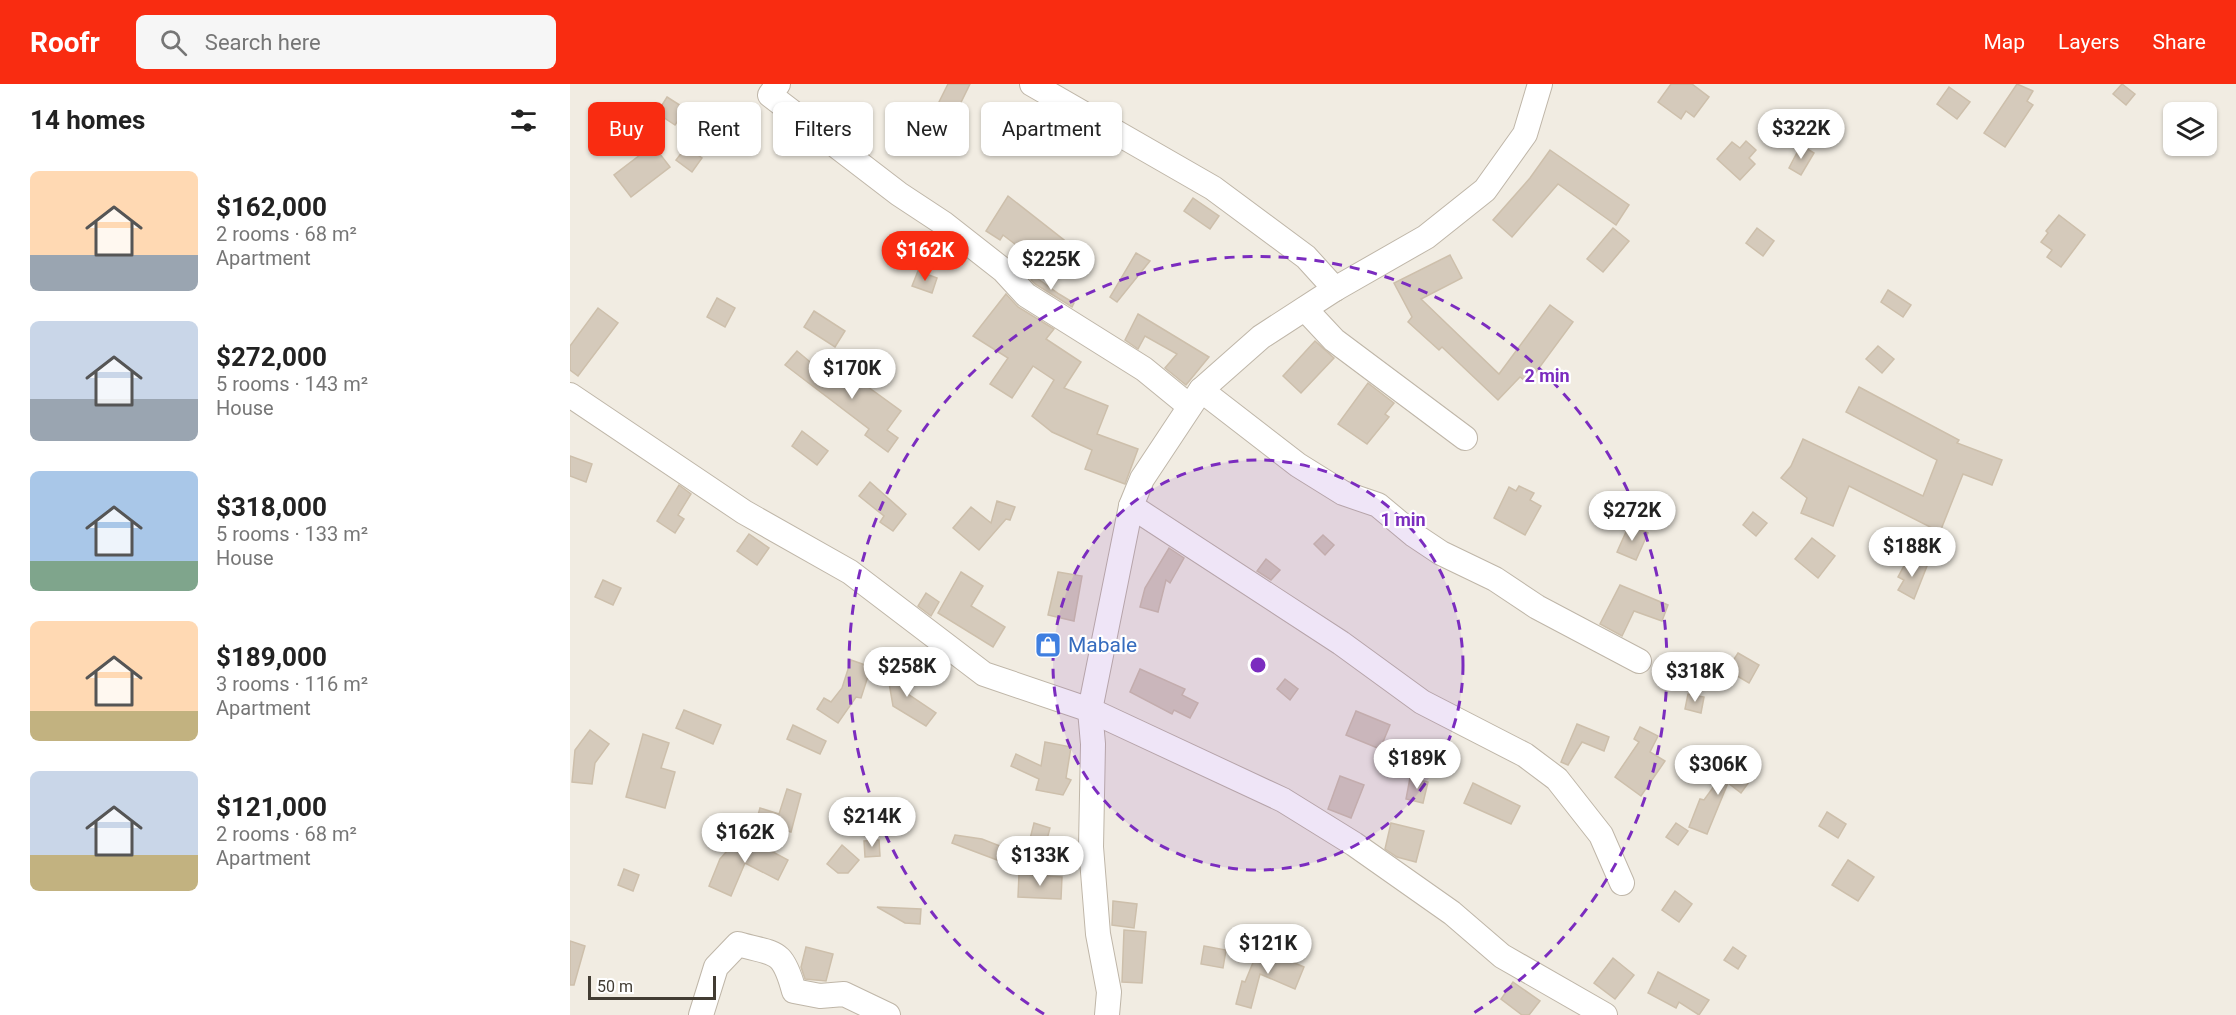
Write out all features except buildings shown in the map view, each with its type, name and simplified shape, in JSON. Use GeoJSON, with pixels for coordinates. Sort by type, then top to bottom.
{"type":"FeatureCollection","features":[{"type":"Feature","properties":{"kind":"street"},"geometry":{"type":"LineString","coordinates":[[778,84],[770,95],[899,194],[943,223],[1003,270],[1026,295],[1066,322],[1194,398],[1342,493],[1378,506],[1441,553],[1495,579],[1537,607],[1639,661]]}},
{"type":"Feature","properties":{"kind":"street"},"geometry":{"type":"LineString","coordinates":[[1032,84],[1213,188],[1306,257],[1335,290]]}},
{"type":"Feature","properties":{"kind":"street"},"geometry":{"type":"LineString","coordinates":[[1107,1015],[1109,992],[1098,934],[1091,847],[1093,744],[1090,710],[1131,506],[1142,479],[1194,398],[1262,337],[1335,290],[1426,237],[1485,190],[1525,134],[1540,84]]}},
{"type":"Feature","properties":{"kind":"street"},"geometry":{"type":"LineString","coordinates":[[1305,309],[1334,340],[1465,438]]}},
{"type":"Feature","properties":{"kind":"street"},"geometry":{"type":"LineString","coordinates":[[570,394],[744,512],[850,572],[984,674],[1090,710],[1283,800],[1354,844],[1443,907],[1502,956],[1605,1015]]}},
{"type":"Feature","properties":{"kind":"street"},"geometry":{"type":"LineString","coordinates":[[1131,506],[1341,643],[1422,702],[1525,755],[1557,779],[1601,835],[1622,883]]}},
{"type":"Feature","properties":{"kind":"street"},"geometry":{"type":"LineString","coordinates":[[701,1015],[716,968],[738,944],[764,949],[780,956],[789,972],[794,991],[820,996],[844,994],[888,1015]]}},
{"type":"Feature","properties":{"kind":"place","name":"Mabale"},"geometry":{"type":"Point","coordinates":[1048,645]}}]}
